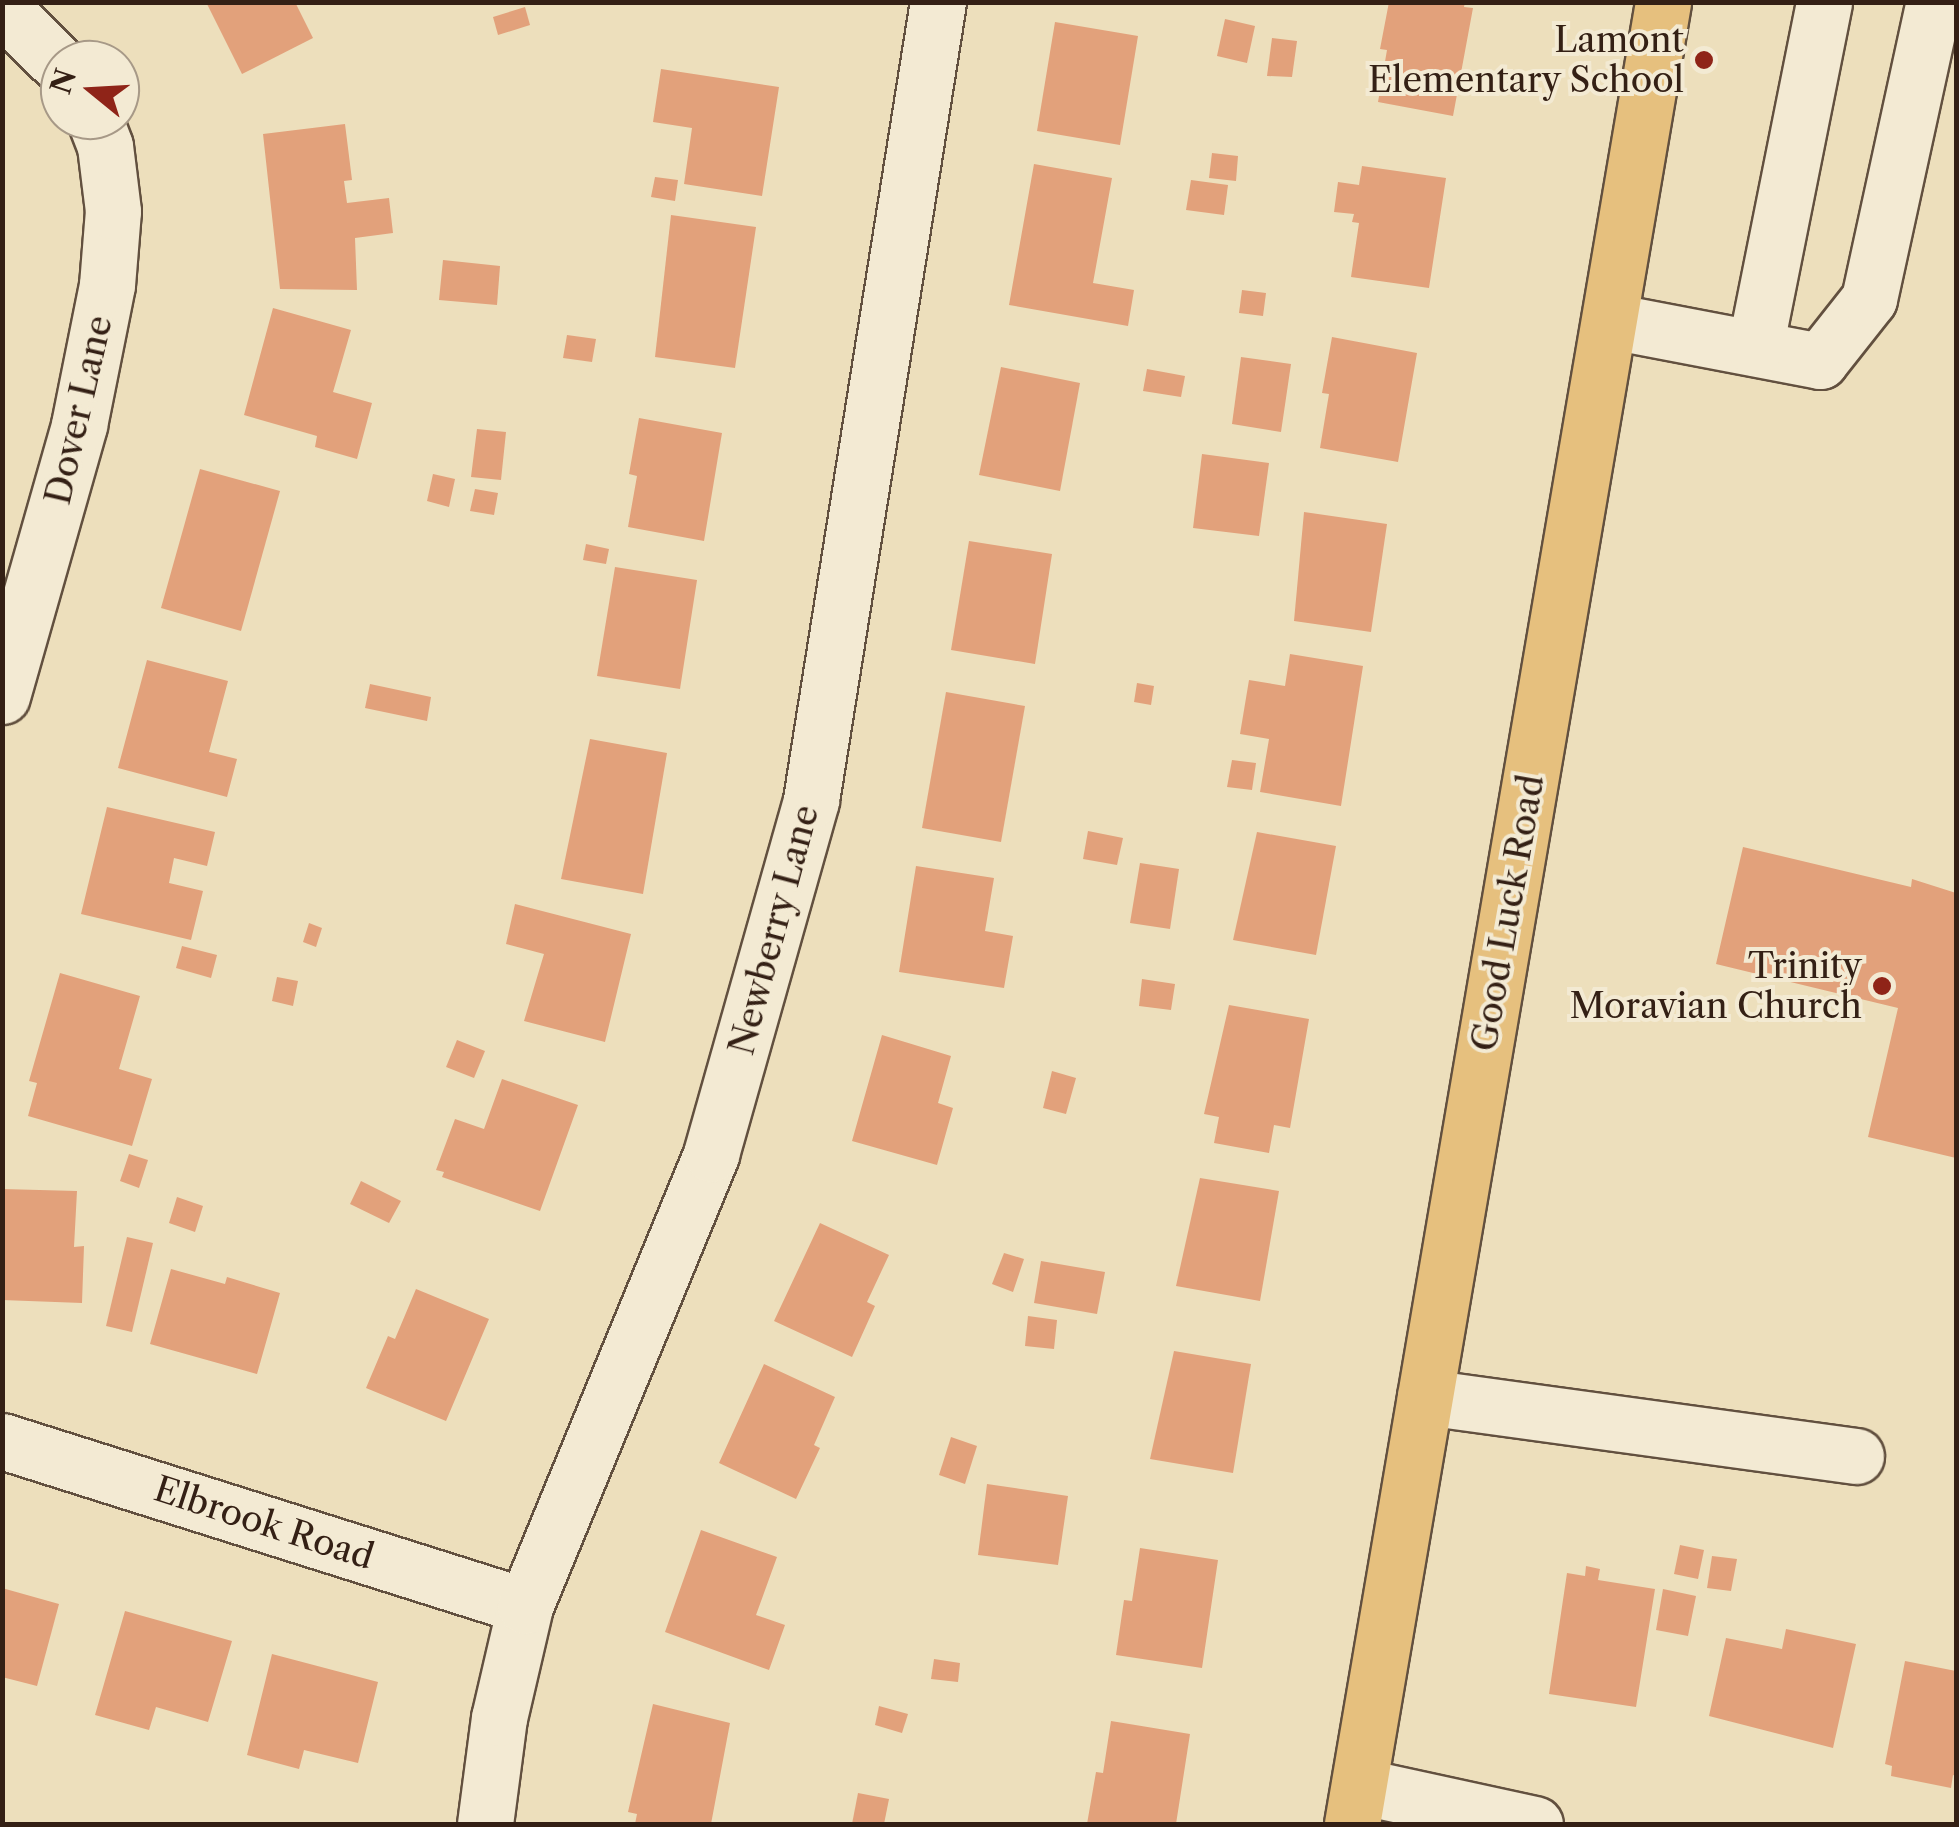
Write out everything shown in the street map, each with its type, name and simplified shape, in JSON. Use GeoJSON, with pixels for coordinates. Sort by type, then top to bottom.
{"type":"FeatureCollection","features":[{"type":"Feature","properties":{"kind":"main road","name":"Good Luck Road"},"geometry":{"type":"LineString","coordinates":[[1356,1805],[1612,321],[1662,2]]}},
{"type":"Feature","properties":{"kind":"street","name":"Newberry Lane"},"geometry":{"type":"LineString","coordinates":[[485,1824],[499,1718],[525,1606],[711,1154],[811,800],[938,2]]}},
{"type":"Feature","properties":{"kind":"street"},"geometry":{"type":"LineString","coordinates":[[1755,348],[1824,2]]}},
{"type":"Feature","properties":{"kind":"street"},"geometry":{"type":"LineString","coordinates":[[1612,321],[1820,361],[1869,299],[1934,2]]}},
{"type":"Feature","properties":{"kind":"street"},"geometry":{"type":"LineString","coordinates":[[2,8],[40,45]]}},
{"type":"Feature","properties":{"kind":"street","name":"Dover Lane"},"geometry":{"type":"LineString","coordinates":[[2,696],[78,425],[107,285],[113,212],[103,140]]}},
{"type":"Feature","properties":{"kind":"street"},"geometry":{"type":"LineString","coordinates":[[1424,1398],[1856,1456]]}},
{"type":"Feature","properties":{"kind":"street","name":"Elbrook Road"},"geometry":{"type":"LineString","coordinates":[[2,1440],[525,1606]]}},
{"type":"Feature","properties":{"kind":"street"},"geometry":{"type":"LineString","coordinates":[[1356,1805],[1535,1824]]}},
{"type":"Feature","properties":{"kind":"building"},"geometry":{"type":"Polygon","coordinates":[[[206,2],[295,2],[313,38],[242,74],[206,2]]]}},
{"type":"Feature","properties":{"kind":"building"},"geometry":{"type":"Polygon","coordinates":[[[1389,2],[1465,2],[1464,7],[1473,8],[1453,116],[1378,102],[1387,50],[1380,49],[1389,2]]]}},
{"type":"Feature","properties":{"kind":"building"},"geometry":{"type":"Polygon","coordinates":[[[525,7],[530,25],[498,35],[493,17],[525,7]]]}},
{"type":"Feature","properties":{"kind":"building"},"geometry":{"type":"Polygon","coordinates":[[[1225,19],[1255,26],[1247,63],[1217,56],[1225,19]]]}},
{"type":"Feature","properties":{"kind":"building"},"geometry":{"type":"Polygon","coordinates":[[[1055,22],[1138,36],[1120,145],[1037,131],[1055,22]]]}},
{"type":"Feature","properties":{"kind":"building"},"geometry":{"type":"Polygon","coordinates":[[[1272,38],[1297,41],[1292,77],[1267,76],[1272,38]]]}},
{"type":"Feature","properties":{"kind":"building"},"geometry":{"type":"Polygon","coordinates":[[[661,69],[779,87],[762,196],[684,184],[692,128],[653,122],[661,69]]]}},
{"type":"Feature","properties":{"kind":"building"},"geometry":{"type":"Polygon","coordinates":[[[345,124],[352,180],[344,181],[347,203],[389,198],[393,233],[355,238],[357,290],[280,289],[263,134],[345,124]]]}},
{"type":"Feature","properties":{"kind":"building"},"geometry":{"type":"Polygon","coordinates":[[[1212,153],[1238,156],[1236,181],[1209,178],[1212,153]]]}},
{"type":"Feature","properties":{"kind":"building"},"geometry":{"type":"Polygon","coordinates":[[[1034,164],[1112,178],[1093,283],[1134,290],[1128,326],[1009,305],[1034,164]]]}},
{"type":"Feature","properties":{"kind":"building"},"geometry":{"type":"Polygon","coordinates":[[[1362,166],[1446,178],[1429,288],[1351,277],[1359,223],[1352,222],[1354,214],[1334,212],[1338,182],[1359,185],[1362,166]]]}},
{"type":"Feature","properties":{"kind":"building"},"geometry":{"type":"Polygon","coordinates":[[[655,177],[678,180],[675,201],[651,197],[655,177]]]}},
{"type":"Feature","properties":{"kind":"building"},"geometry":{"type":"Polygon","coordinates":[[[1191,180],[1228,185],[1224,215],[1186,210],[1191,180]]]}},
{"type":"Feature","properties":{"kind":"building"},"geometry":{"type":"Polygon","coordinates":[[[671,215],[756,227],[735,368],[655,357],[671,215]]]}},
{"type":"Feature","properties":{"kind":"building"},"geometry":{"type":"Polygon","coordinates":[[[443,260],[500,266],[497,305],[439,300],[443,260]]]}},
{"type":"Feature","properties":{"kind":"building"},"geometry":{"type":"Polygon","coordinates":[[[1242,290],[1266,293],[1263,316],[1239,313],[1242,290]]]}},
{"type":"Feature","properties":{"kind":"building"},"geometry":{"type":"Polygon","coordinates":[[[273,308],[351,330],[333,392],[372,403],[357,459],[315,447],[317,436],[244,415],[273,308]]]}},
{"type":"Feature","properties":{"kind":"building"},"geometry":{"type":"Polygon","coordinates":[[[567,335],[596,339],[592,362],[563,358],[567,335]]]}},
{"type":"Feature","properties":{"kind":"building"},"geometry":{"type":"Polygon","coordinates":[[[1332,337],[1417,353],[1398,462],[1320,448],[1329,394],[1322,393],[1332,337]]]}},
{"type":"Feature","properties":{"kind":"building"},"geometry":{"type":"Polygon","coordinates":[[[1241,357],[1291,364],[1281,432],[1232,424],[1241,357]]]}},
{"type":"Feature","properties":{"kind":"building"},"geometry":{"type":"Polygon","coordinates":[[[1001,367],[1080,383],[1060,491],[979,475],[1001,367]]]}},
{"type":"Feature","properties":{"kind":"building"},"geometry":{"type":"Polygon","coordinates":[[[1147,369],[1185,376],[1181,397],[1143,391],[1147,369]]]}},
{"type":"Feature","properties":{"kind":"building"},"geometry":{"type":"Polygon","coordinates":[[[639,418],[722,433],[704,541],[628,527],[637,476],[629,474],[639,418]]]}},
{"type":"Feature","properties":{"kind":"building"},"geometry":{"type":"Polygon","coordinates":[[[477,429],[506,432],[501,480],[471,477],[477,429]]]}},
{"type":"Feature","properties":{"kind":"building"},"geometry":{"type":"Polygon","coordinates":[[[1202,454],[1269,463],[1259,536],[1193,528],[1202,454]]]}},
{"type":"Feature","properties":{"kind":"building"},"geometry":{"type":"Polygon","coordinates":[[[200,469],[280,491],[241,631],[161,608],[200,469]]]}},
{"type":"Feature","properties":{"kind":"building"},"geometry":{"type":"Polygon","coordinates":[[[433,474],[455,479],[449,507],[427,501],[433,474]]]}},
{"type":"Feature","properties":{"kind":"building"},"geometry":{"type":"Polygon","coordinates":[[[475,489],[498,493],[494,515],[470,511],[475,489]]]}},
{"type":"Feature","properties":{"kind":"building"},"geometry":{"type":"Polygon","coordinates":[[[1304,512],[1387,524],[1371,632],[1294,621],[1304,512]]]}},
{"type":"Feature","properties":{"kind":"building"},"geometry":{"type":"Polygon","coordinates":[[[969,541],[1052,554],[1035,664],[951,650],[969,541]]]}},
{"type":"Feature","properties":{"kind":"building"},"geometry":{"type":"Polygon","coordinates":[[[586,544],[609,549],[606,564],[583,560],[586,544]]]}},
{"type":"Feature","properties":{"kind":"building"},"geometry":{"type":"Polygon","coordinates":[[[615,567],[697,580],[680,689],[597,676],[615,567]]]}},
{"type":"Feature","properties":{"kind":"building"},"geometry":{"type":"Polygon","coordinates":[[[1290,654],[1363,666],[1341,806],[1260,792],[1269,739],[1240,734],[1249,680],[1285,686],[1290,654]]]}},
{"type":"Feature","properties":{"kind":"building"},"geometry":{"type":"Polygon","coordinates":[[[147,660],[228,681],[209,752],[237,759],[227,797],[118,768],[147,660]]]}},
{"type":"Feature","properties":{"kind":"building"},"geometry":{"type":"Polygon","coordinates":[[[1137,683],[1154,686],[1151,705],[1134,702],[1137,683]]]}},
{"type":"Feature","properties":{"kind":"building"},"geometry":{"type":"Polygon","coordinates":[[[370,684],[431,697],[427,721],[365,708],[370,684]]]}},
{"type":"Feature","properties":{"kind":"building"},"geometry":{"type":"Polygon","coordinates":[[[946,692],[1025,706],[1001,842],[922,828],[946,692]]]}},
{"type":"Feature","properties":{"kind":"building"},"geometry":{"type":"Polygon","coordinates":[[[590,739],[667,753],[643,894],[561,879],[590,739]]]}},
{"type":"Feature","properties":{"kind":"building"},"geometry":{"type":"Polygon","coordinates":[[[1232,760],[1256,763],[1252,790],[1227,787],[1232,760]]]}},
{"type":"Feature","properties":{"kind":"building"},"geometry":{"type":"Polygon","coordinates":[[[107,807],[215,832],[207,866],[174,858],[169,883],[203,891],[191,940],[81,914],[107,807]]]}},
{"type":"Feature","properties":{"kind":"building"},"geometry":{"type":"Polygon","coordinates":[[[1088,831],[1123,838],[1117,865],[1083,859],[1088,831]]]}},
{"type":"Feature","properties":{"kind":"building"},"geometry":{"type":"Polygon","coordinates":[[[1257,832],[1336,846],[1316,955],[1233,940],[1257,832]]]}},
{"type":"Feature","properties":{"kind":"building","name":"Trinity Moravian Church"},"geometry":{"type":"Polygon","coordinates":[[[1743,847],[1911,887],[1912,879],[1956,893],[1956,1158],[1868,1137],[1898,1008],[1716,964],[1743,847]]]}},
{"type":"Feature","properties":{"kind":"building"},"geometry":{"type":"Polygon","coordinates":[[[1140,863],[1179,869],[1170,929],[1130,923],[1140,863]]]}},
{"type":"Feature","properties":{"kind":"building"},"geometry":{"type":"Polygon","coordinates":[[[916,866],[994,878],[985,931],[1013,936],[1004,988],[899,972],[916,866]]]}},
{"type":"Feature","properties":{"kind":"building"},"geometry":{"type":"Polygon","coordinates":[[[515,904],[631,934],[605,1042],[524,1021],[544,954],[506,944],[515,904]]]}},
{"type":"Feature","properties":{"kind":"building"},"geometry":{"type":"Polygon","coordinates":[[[309,923],[322,928],[316,947],[303,942],[309,923]]]}},
{"type":"Feature","properties":{"kind":"building"},"geometry":{"type":"Polygon","coordinates":[[[182,946],[217,955],[211,978],[176,968],[182,946]]]}},
{"type":"Feature","properties":{"kind":"building"},"geometry":{"type":"Polygon","coordinates":[[[60,973],[140,996],[119,1069],[152,1079],[132,1146],[28,1116],[37,1083],[29,1081],[60,973]]]}},
{"type":"Feature","properties":{"kind":"building"},"geometry":{"type":"Polygon","coordinates":[[[277,977],[298,981],[293,1006],[272,1001],[277,977]]]}},
{"type":"Feature","properties":{"kind":"building"},"geometry":{"type":"Polygon","coordinates":[[[1142,979],[1175,984],[1171,1010],[1139,1006],[1142,979]]]}},
{"type":"Feature","properties":{"kind":"building"},"geometry":{"type":"Polygon","coordinates":[[[1229,1005],[1309,1019],[1290,1128],[1274,1125],[1269,1153],[1214,1143],[1219,1117],[1204,1114],[1229,1005]]]}},
{"type":"Feature","properties":{"kind":"building"},"geometry":{"type":"Polygon","coordinates":[[[882,1035],[951,1056],[938,1103],[953,1108],[937,1165],[852,1141],[882,1035]]]}},
{"type":"Feature","properties":{"kind":"building"},"geometry":{"type":"Polygon","coordinates":[[[457,1040],[485,1051],[474,1078],[446,1067],[457,1040]]]}},
{"type":"Feature","properties":{"kind":"building"},"geometry":{"type":"Polygon","coordinates":[[[1052,1071],[1076,1078],[1066,1114],[1043,1108],[1052,1071]]]}},
{"type":"Feature","properties":{"kind":"building"},"geometry":{"type":"Polygon","coordinates":[[[502,1079],[578,1105],[540,1211],[442,1177],[444,1172],[436,1170],[455,1119],[484,1129],[502,1079]]]}},
{"type":"Feature","properties":{"kind":"building"},"geometry":{"type":"Polygon","coordinates":[[[129,1154],[148,1160],[139,1188],[120,1181],[129,1154]]]}},
{"type":"Feature","properties":{"kind":"building"},"geometry":{"type":"Polygon","coordinates":[[[1200,1178],[1279,1191],[1260,1301],[1176,1286],[1200,1178]]]}},
{"type":"Feature","properties":{"kind":"building"},"geometry":{"type":"Polygon","coordinates":[[[361,1181],[401,1201],[389,1223],[350,1204],[361,1181]]]}},
{"type":"Feature","properties":{"kind":"building"},"geometry":{"type":"Polygon","coordinates":[[[2,1189],[77,1191],[74,1247],[84,1246],[82,1303],[2,1300],[2,1189]]]}},
{"type":"Feature","properties":{"kind":"building"},"geometry":{"type":"Polygon","coordinates":[[[177,1197],[203,1206],[195,1232],[169,1223],[177,1197]]]}},
{"type":"Feature","properties":{"kind":"building"},"geometry":{"type":"Polygon","coordinates":[[[820,1223],[889,1255],[867,1302],[875,1306],[852,1357],[774,1321],[820,1223]]]}},
{"type":"Feature","properties":{"kind":"building"},"geometry":{"type":"Polygon","coordinates":[[[127,1237],[153,1243],[132,1332],[106,1326],[127,1237]]]}},
{"type":"Feature","properties":{"kind":"building"},"geometry":{"type":"Polygon","coordinates":[[[1004,1253],[1024,1259],[1013,1292],[992,1284],[1004,1253]]]}},
{"type":"Feature","properties":{"kind":"building"},"geometry":{"type":"Polygon","coordinates":[[[1041,1261],[1105,1272],[1097,1314],[1034,1303],[1041,1261]]]}},
{"type":"Feature","properties":{"kind":"building"},"geometry":{"type":"Polygon","coordinates":[[[171,1269],[225,1284],[227,1277],[280,1293],[257,1374],[150,1344],[171,1269]]]}},
{"type":"Feature","properties":{"kind":"building"},"geometry":{"type":"Polygon","coordinates":[[[416,1289],[489,1319],[446,1421],[366,1388],[388,1336],[395,1339],[416,1289]]]}},
{"type":"Feature","properties":{"kind":"building"},"geometry":{"type":"Polygon","coordinates":[[[1028,1316],[1057,1320],[1054,1349],[1025,1346],[1028,1316]]]}},
{"type":"Feature","properties":{"kind":"building"},"geometry":{"type":"Polygon","coordinates":[[[1174,1351],[1251,1364],[1233,1473],[1150,1459],[1174,1351]]]}},
{"type":"Feature","properties":{"kind":"building"},"geometry":{"type":"Polygon","coordinates":[[[764,1364],[835,1397],[814,1445],[820,1448],[796,1499],[719,1463],[764,1364]]]}},
{"type":"Feature","properties":{"kind":"building"},"geometry":{"type":"Polygon","coordinates":[[[951,1437],[977,1446],[965,1484],[939,1475],[951,1437]]]}},
{"type":"Feature","properties":{"kind":"building"},"geometry":{"type":"Polygon","coordinates":[[[987,1484],[1068,1496],[1058,1565],[978,1555],[987,1484]]]}},
{"type":"Feature","properties":{"kind":"building"},"geometry":{"type":"Polygon","coordinates":[[[701,1530],[777,1557],[756,1615],[785,1625],[769,1670],[665,1632],[701,1530]]]}},
{"type":"Feature","properties":{"kind":"building"},"geometry":{"type":"Polygon","coordinates":[[[1680,1545],[1704,1550],[1698,1579],[1674,1574],[1680,1545]]]}},
{"type":"Feature","properties":{"kind":"building"},"geometry":{"type":"Polygon","coordinates":[[[1140,1548],[1218,1560],[1202,1668],[1116,1655],[1124,1600],[1132,1601],[1140,1548]]]}},
{"type":"Feature","properties":{"kind":"building"},"geometry":{"type":"Polygon","coordinates":[[[1712,1556],[1737,1559],[1731,1591],[1707,1588],[1712,1556]]]}},
{"type":"Feature","properties":{"kind":"building"},"geometry":{"type":"Polygon","coordinates":[[[1586,1566],[1600,1569],[1598,1580],[1655,1589],[1636,1707],[1549,1694],[1567,1573],[1585,1576],[1586,1566]]]}},
{"type":"Feature","properties":{"kind":"building"},"geometry":{"type":"Polygon","coordinates":[[[2,1588],[59,1604],[37,1686],[2,1677],[2,1588]]]}},
{"type":"Feature","properties":{"kind":"building"},"geometry":{"type":"Polygon","coordinates":[[[1663,1589],[1696,1596],[1688,1636],[1656,1630],[1663,1589]]]}},
{"type":"Feature","properties":{"kind":"building"},"geometry":{"type":"Polygon","coordinates":[[[125,1611],[232,1641],[208,1722],[156,1707],[149,1730],[95,1715],[125,1611]]]}},
{"type":"Feature","properties":{"kind":"building"},"geometry":{"type":"Polygon","coordinates":[[[1786,1629],[1856,1644],[1833,1748],[1709,1716],[1726,1638],[1782,1649],[1786,1629]]]}},
{"type":"Feature","properties":{"kind":"building"},"geometry":{"type":"Polygon","coordinates":[[[272,1654],[378,1682],[358,1763],[304,1750],[299,1769],[247,1755],[272,1654]]]}},
{"type":"Feature","properties":{"kind":"building"},"geometry":{"type":"Polygon","coordinates":[[[934,1659],[960,1663],[958,1682],[931,1679],[934,1659]]]}},
{"type":"Feature","properties":{"kind":"building"},"geometry":{"type":"Polygon","coordinates":[[[1905,1661],[1956,1671],[1956,1776],[1953,1775],[1951,1788],[1891,1776],[1892,1766],[1885,1764],[1905,1661]]]}},
{"type":"Feature","properties":{"kind":"building"},"geometry":{"type":"Polygon","coordinates":[[[653,1704],[730,1723],[711,1824],[635,1824],[637,1814],[628,1812],[653,1704]]]}},
{"type":"Feature","properties":{"kind":"building"},"geometry":{"type":"Polygon","coordinates":[[[879,1706],[908,1714],[902,1733],[875,1725],[879,1706]]]}},
{"type":"Feature","properties":{"kind":"building"},"geometry":{"type":"Polygon","coordinates":[[[1111,1721],[1190,1734],[1176,1824],[1087,1824],[1096,1772],[1103,1773],[1111,1721]]]}},
{"type":"Feature","properties":{"kind":"building"},"geometry":{"type":"Polygon","coordinates":[[[858,1793],[889,1799],[884,1824],[852,1824],[858,1793]]]}},
{"type":"Feature","properties":{"kind":"place","name":"Lamont Elementary School"},"geometry":{"type":"Point","coordinates":[1704,60]}},
{"type":"Feature","properties":{"kind":"place","name":"Trinity Moravian Church"},"geometry":{"type":"Point","coordinates":[1882,986]}}]}
